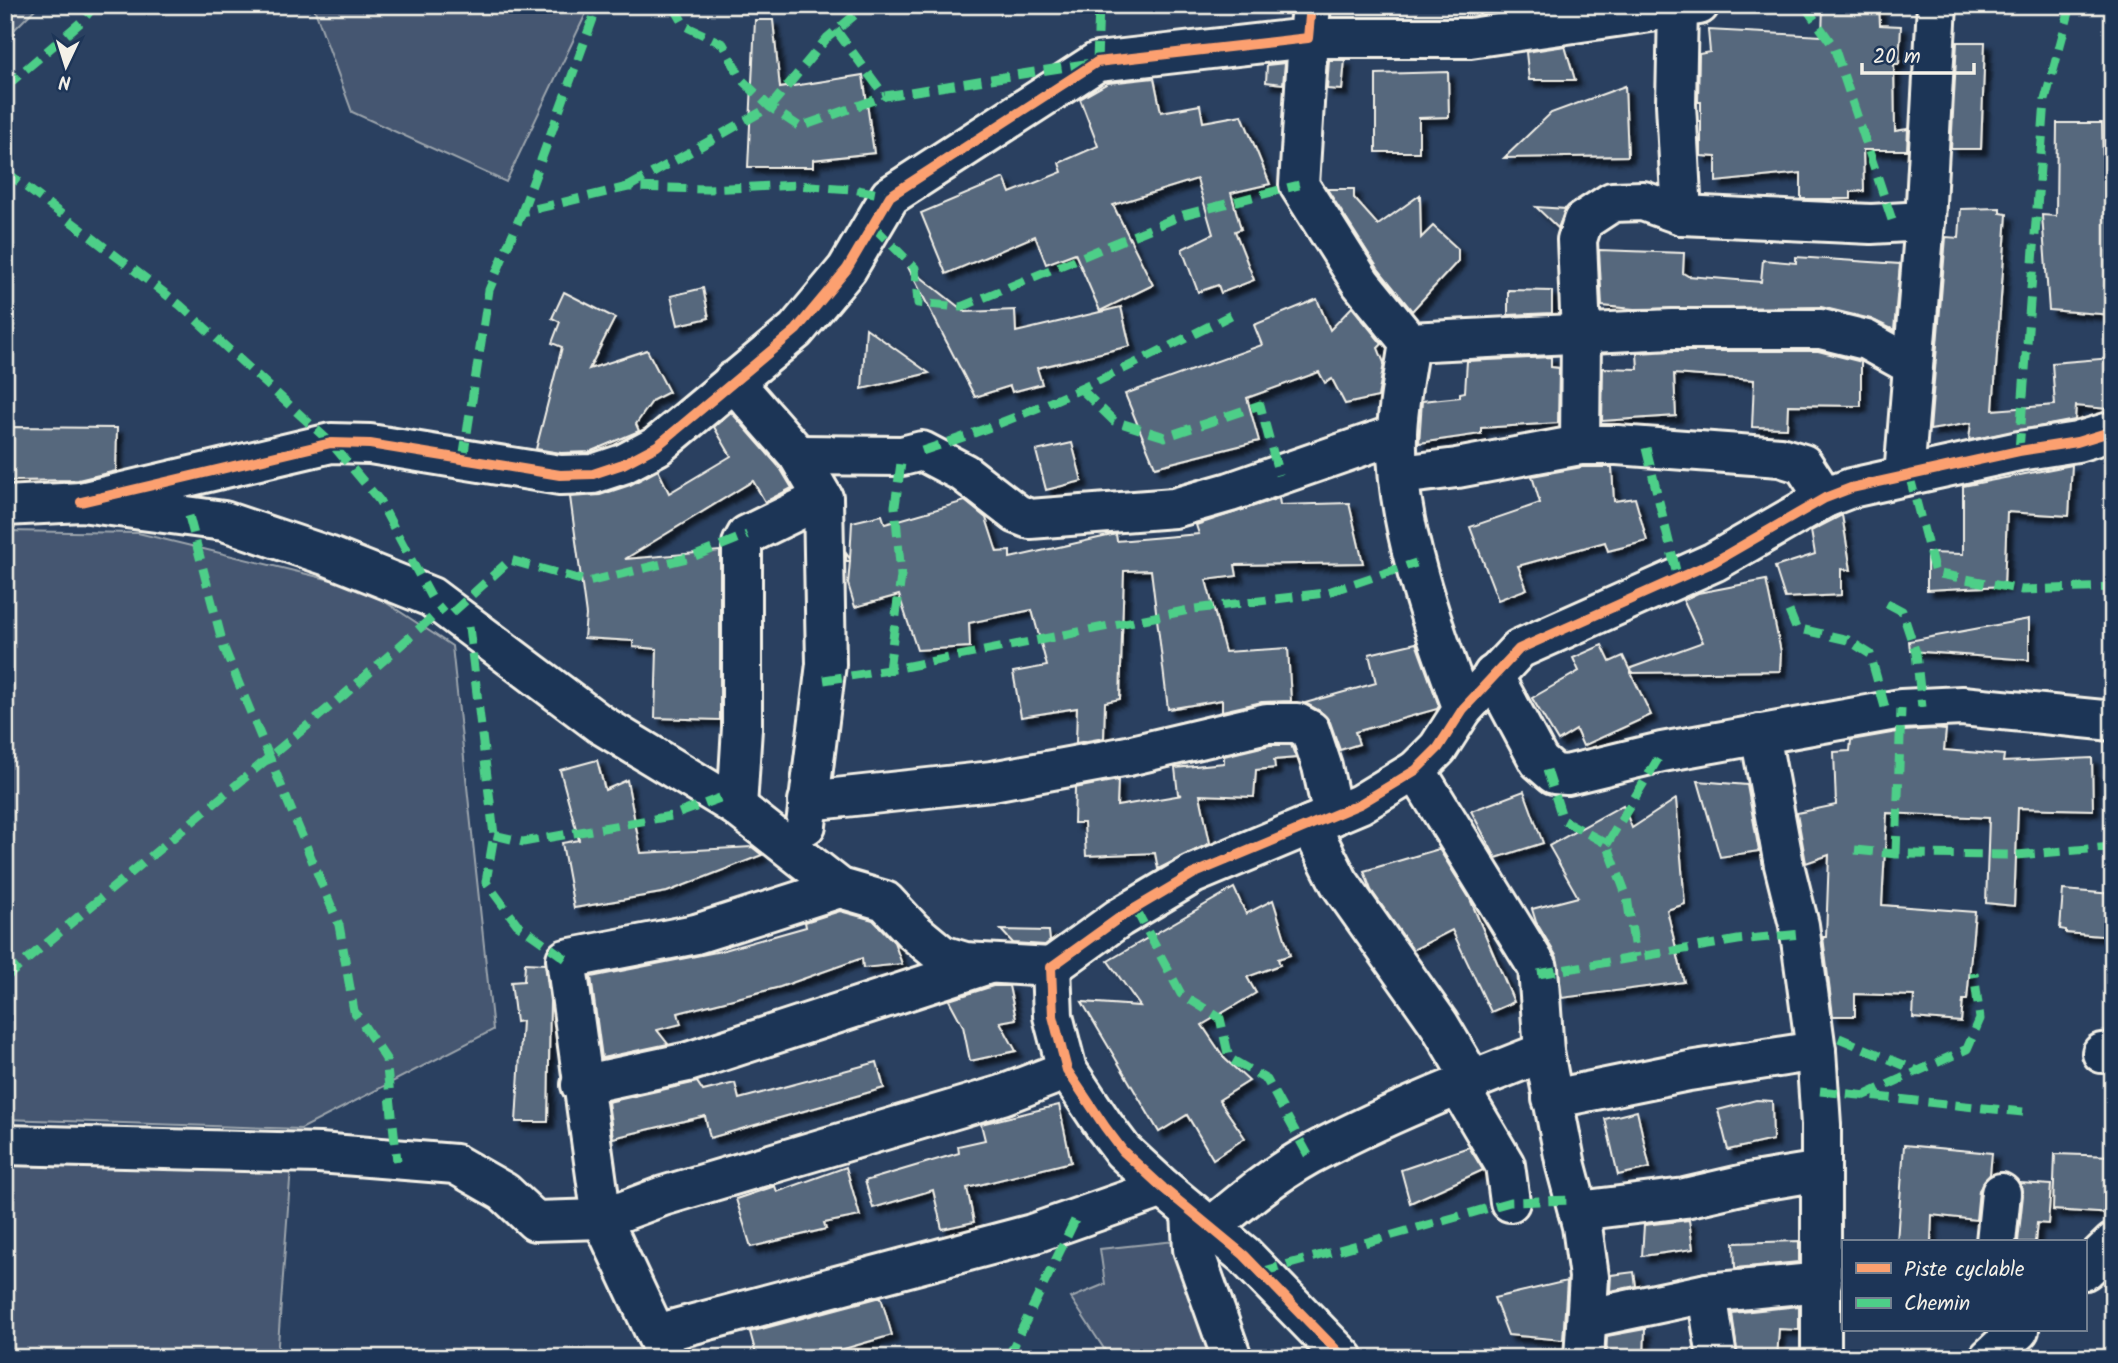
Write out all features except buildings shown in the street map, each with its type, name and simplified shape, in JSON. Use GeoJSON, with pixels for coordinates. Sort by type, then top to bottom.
{"type":"FeatureCollection","features":[{"type":"Feature","properties":{"kind":"street"},"geometry":{"type":"LineString","coordinates":[[1904,476],[1925,220],[1937,5]]}},
{"type":"Feature","properties":{"kind":"street"},"geometry":{"type":"LineString","coordinates":[[5,506],[82,502],[331,443],[370,444],[560,475],[593,474],[623,464],[657,446],[796,330],[847,269],[890,196],[1097,62],[1309,22],[1470,38],[1688,6],[1676,104],[1682,215]]}},
{"type":"Feature","properties":{"kind":"street"},"geometry":{"type":"LineString","coordinates":[[1309,22],[1299,185],[1361,283],[1409,342],[1397,434],[1407,522],[1432,626],[1463,709]]}},
{"type":"Feature","properties":{"kind":"street"},"geometry":{"type":"LineString","coordinates":[[1580,445],[1581,334],[1577,240],[1583,221],[1612,202],[1643,201],[1682,215],[1871,224],[1925,220]]}},
{"type":"Feature","properties":{"kind":"street"},"geometry":{"type":"LineString","coordinates":[[1409,342],[1581,334],[1821,329],[1866,340],[1911,365]]}},
{"type":"Feature","properties":{"kind":"street"},"geometry":{"type":"LineString","coordinates":[[733,381],[798,455],[823,498],[827,664],[802,862]]}},
{"type":"Feature","properties":{"kind":"street"},"geometry":{"type":"LineString","coordinates":[[798,455],[858,458],[902,456],[922,451],[964,473],[1017,514],[1030,519],[1174,508],[1230,492],[1397,434]]}},
{"type":"Feature","properties":{"kind":"street"},"geometry":{"type":"LineString","coordinates":[[82,502],[224,521],[328,556],[431,597],[600,724],[737,807],[802,862],[840,888],[885,901],[913,931],[942,955],[988,964],[1051,967],[1119,918],[1193,874],[1360,804],[1416,770],[1438,748],[1463,709],[1520,649],[1714,562],[1825,498],[1851,488],[2111,436]]}},
{"type":"Feature","properties":{"kind":"street"},"geometry":{"type":"LineString","coordinates":[[1401,475],[1457,468],[1580,445],[1617,445],[1780,457],[1803,464],[1825,498]]}},
{"type":"Feature","properties":{"kind":"street"},"geometry":{"type":"LineString","coordinates":[[737,807],[742,728],[742,544],[747,535],[823,498]]}},
{"type":"Feature","properties":{"kind":"street"},"geometry":{"type":"LineString","coordinates":[[1493,675],[1539,761],[1554,774],[1567,775],[1872,712],[1962,706],[2113,721]]}},
{"type":"Feature","properties":{"kind":"street"},"geometry":{"type":"LineString","coordinates":[[808,801],[992,781],[1128,756],[1283,721],[1310,730],[1322,765],[1321,821],[1339,882],[1439,1024],[1472,1080],[1466,1099],[1505,1165],[1510,1202]]}},
{"type":"Feature","properties":{"kind":"street"},"geometry":{"type":"LineString","coordinates":[[1760,734],[1784,865],[1799,925],[1816,1051],[1821,1171],[1821,1358]]}},
{"type":"Feature","properties":{"kind":"street"},"geometry":{"type":"LineString","coordinates":[[1416,770],[1538,968],[1544,1052],[1578,1211],[1589,1277],[1584,1358]]}},
{"type":"Feature","properties":{"kind":"street"},"geometry":{"type":"LineString","coordinates":[[840,888],[696,934],[566,959],[581,1084],[602,1219],[639,1292],[662,1346],[1032,1234],[1163,1188]]}},
{"type":"Feature","properties":{"kind":"street"},"geometry":{"type":"LineString","coordinates":[[581,1084],[688,1062],[988,964]]}},
{"type":"Feature","properties":{"kind":"street"},"geometry":{"type":"LineString","coordinates":[[1051,967],[1052,1016],[1066,1070],[1123,1150],[1163,1188],[1244,1255],[1344,1358]]}},
{"type":"Feature","properties":{"kind":"street"},"geometry":{"type":"LineString","coordinates":[[1552,1099],[1689,1071],[1816,1051]]}},
{"type":"Feature","properties":{"kind":"street"},"geometry":{"type":"LineString","coordinates":[[1232,1358],[1193,1249],[1201,1220],[1263,1185],[1308,1155],[1472,1080],[1544,1052]]}},
{"type":"Feature","properties":{"kind":"street"},"geometry":{"type":"LineString","coordinates":[[5,1145],[319,1153],[455,1164],[504,1192],[535,1221],[602,1219],[663,1196],[1002,1095],[1066,1070]]}},
{"type":"Feature","properties":{"kind":"street"},"geometry":{"type":"LineString","coordinates":[[1578,1211],[1685,1198],[1754,1181],[1821,1171]]}},
{"type":"Feature","properties":{"kind":"street"},"geometry":{"type":"LineString","coordinates":[[1996,1240],[2001,1192]]}},
{"type":"Feature","properties":{"kind":"street"},"geometry":{"type":"LineString","coordinates":[[2086,1269],[2113,1242]]}},
{"type":"Feature","properties":{"kind":"street"},"geometry":{"type":"LineString","coordinates":[[1588,1318],[1707,1293],[1822,1282]]}},
{"type":"Feature","properties":{"kind":"street"},"geometry":{"type":"LineString","coordinates":[[1707,1293],[1717,1358]]}},
{"type":"Feature","properties":{"kind":"street"},"geometry":{"type":"LineString","coordinates":[[1987,1332],[1987,1358]]}},
{"type":"Feature","properties":{"kind":"street"},"geometry":{"type":"LineString","coordinates":[[1987,1358],[2017,1332]]}},
{"type":"Feature","properties":{"kind":"shaded area"},"geometry":{"type":"Polygon","coordinates":[[[5,5],[39,5],[5,39],[5,5]]]}},
{"type":"Feature","properties":{"kind":"shaded area"},"geometry":{"type":"Polygon","coordinates":[[[313,5],[590,5],[506,182],[352,112],[313,5]]]}},
{"type":"Feature","properties":{"kind":"shaded area"},"geometry":{"type":"Polygon","coordinates":[[[5,531],[138,533],[364,588],[452,646],[493,1030],[301,1129],[5,1119],[5,531]]]}},
{"type":"Feature","properties":{"kind":"shaded area"},"geometry":{"type":"Polygon","coordinates":[[[5,1146],[292,1153],[277,1358],[5,1358],[5,1146]]]}},
{"type":"Feature","properties":{"kind":"shaded area"},"geometry":{"type":"Polygon","coordinates":[[[1175,1241],[1218,1358],[1110,1358],[1071,1298],[1105,1284],[1100,1249],[1175,1241]]]}},
{"type":"Feature","properties":{"kind":"marked path"},"geometry":{"type":"LineString","coordinates":[[5,87],[81,22],[95,5]]}},
{"type":"Feature","properties":{"kind":"marked path"},"geometry":{"type":"LineString","coordinates":[[522,212],[598,5]]}},
{"type":"Feature","properties":{"kind":"marked path"},"geometry":{"type":"LineString","coordinates":[[673,5],[685,26],[723,44],[742,80],[770,107],[800,127],[885,96]]}},
{"type":"Feature","properties":{"kind":"marked path"},"geometry":{"type":"LineString","coordinates":[[628,187],[770,107],[827,38],[867,5]]}},
{"type":"Feature","properties":{"kind":"marked path"},"geometry":{"type":"LineString","coordinates":[[836,30],[885,96],[1097,62],[1099,5]]}},
{"type":"Feature","properties":{"kind":"marked path"},"geometry":{"type":"LineString","coordinates":[[1648,5],[1649,11]]}},
{"type":"Feature","properties":{"kind":"marked path"},"geometry":{"type":"LineString","coordinates":[[1804,5],[1834,47],[1893,223]]}},
{"type":"Feature","properties":{"kind":"marked path"},"geometry":{"type":"LineString","coordinates":[[2019,451],[2045,100],[2071,5]]}},
{"type":"Feature","properties":{"kind":"marked path"},"geometry":{"type":"LineString","coordinates":[[5,171],[180,305],[331,443],[379,500],[431,597]]}},
{"type":"Feature","properties":{"kind":"marked path"},"geometry":{"type":"LineString","coordinates":[[463,459],[489,290],[522,212],[628,187],[708,189],[797,185],[852,189],[890,196]]}},
{"type":"Feature","properties":{"kind":"marked path"},"geometry":{"type":"LineString","coordinates":[[873,226],[915,268],[918,303],[961,307],[1183,215],[1299,185]]}},
{"type":"Feature","properties":{"kind":"marked path"},"geometry":{"type":"LineString","coordinates":[[922,451],[1003,422],[1080,389],[1231,315]]}},
{"type":"Feature","properties":{"kind":"marked path"},"geometry":{"type":"LineString","coordinates":[[1082,390],[1114,421],[1165,437],[1260,405],[1279,475]]}},
{"type":"Feature","properties":{"kind":"marked path"},"geometry":{"type":"LineString","coordinates":[[1646,448],[1678,579]]}},
{"type":"Feature","properties":{"kind":"marked path"},"geometry":{"type":"LineString","coordinates":[[889,670],[901,576],[895,506],[902,456]]}},
{"type":"Feature","properties":{"kind":"marked path"},"geometry":{"type":"LineString","coordinates":[[1909,474],[1935,573],[2022,590],[2113,587]]}},
{"type":"Feature","properties":{"kind":"marked path"},"geometry":{"type":"LineString","coordinates":[[189,516],[224,648],[339,925],[354,1011],[386,1059],[397,1161]]}},
{"type":"Feature","properties":{"kind":"marked path"},"geometry":{"type":"LineString","coordinates":[[452,613],[510,560],[588,582],[695,556],[747,535]]}},
{"type":"Feature","properties":{"kind":"marked path"},"geometry":{"type":"LineString","coordinates":[[824,680],[889,670],[1194,609],[1325,593],[1416,563]]}},
{"type":"Feature","properties":{"kind":"marked path"},"geometry":{"type":"LineString","coordinates":[[1887,603],[1902,611],[1916,653],[1922,707]]}},
{"type":"Feature","properties":{"kind":"marked path"},"geometry":{"type":"LineString","coordinates":[[5,978],[344,695],[444,607]]}},
{"type":"Feature","properties":{"kind":"marked path"},"geometry":{"type":"LineString","coordinates":[[1789,611],[1796,628],[1848,640],[1870,654],[1886,711]]}},
{"type":"Feature","properties":{"kind":"marked path"},"geometry":{"type":"LineString","coordinates":[[469,627],[494,835],[486,882],[517,924],[566,959]]}},
{"type":"Feature","properties":{"kind":"marked path"},"geometry":{"type":"LineString","coordinates":[[1896,854],[1901,709]]}},
{"type":"Feature","properties":{"kind":"marked path"},"geometry":{"type":"LineString","coordinates":[[1607,844],[1662,752]]}},
{"type":"Feature","properties":{"kind":"marked path"},"geometry":{"type":"LineString","coordinates":[[1547,770],[1563,820],[1607,844],[1627,897],[1636,957]]}},
{"type":"Feature","properties":{"kind":"marked path"},"geometry":{"type":"LineString","coordinates":[[494,835],[523,842],[671,816],[720,798]]}},
{"type":"Feature","properties":{"kind":"marked path"},"geometry":{"type":"LineString","coordinates":[[1855,850],[1896,854],[2016,855],[2113,847]]}},
{"type":"Feature","properties":{"kind":"marked path"},"geometry":{"type":"LineString","coordinates":[[1135,908],[1181,994],[1220,1018],[1229,1058],[1267,1080],[1308,1155]]}},
{"type":"Feature","properties":{"kind":"marked path"},"geometry":{"type":"LineString","coordinates":[[1538,974],[1738,940],[1800,934]]}},
{"type":"Feature","properties":{"kind":"marked path"},"geometry":{"type":"LineString","coordinates":[[1863,1096],[1967,1049],[1980,1019],[1974,973]]}},
{"type":"Feature","properties":{"kind":"marked path"},"geometry":{"type":"LineString","coordinates":[[1839,1038],[1918,1071]]}},
{"type":"Feature","properties":{"kind":"marked path"},"geometry":{"type":"LineString","coordinates":[[1820,1091],[2023,1112]]}},
{"type":"Feature","properties":{"kind":"marked path"},"geometry":{"type":"LineString","coordinates":[[1261,1272],[1510,1202],[1575,1200]]}},
{"type":"Feature","properties":{"kind":"marked path"},"geometry":{"type":"LineString","coordinates":[[1008,1358],[1076,1218]]}},
{"type":"Feature","properties":{"kind":"cycle path"},"geometry":{"type":"LineString","coordinates":[[81,502],[331,443],[370,444],[560,475],[593,474],[623,464],[657,446],[796,330],[847,269],[890,196],[1097,62],[1308,38],[1311,5]]}},
{"type":"Feature","properties":{"kind":"cycle path"},"geometry":{"type":"LineString","coordinates":[[1344,1358],[1244,1255],[1123,1151],[1105,1127],[1067,1070],[1053,1016],[1051,967],[1119,918],[1193,874],[1360,804],[1416,770],[1438,748],[1463,709],[1519,649],[1714,562],[1825,498],[1851,488],[2019,451],[2077,442],[2113,431]]}}]}
